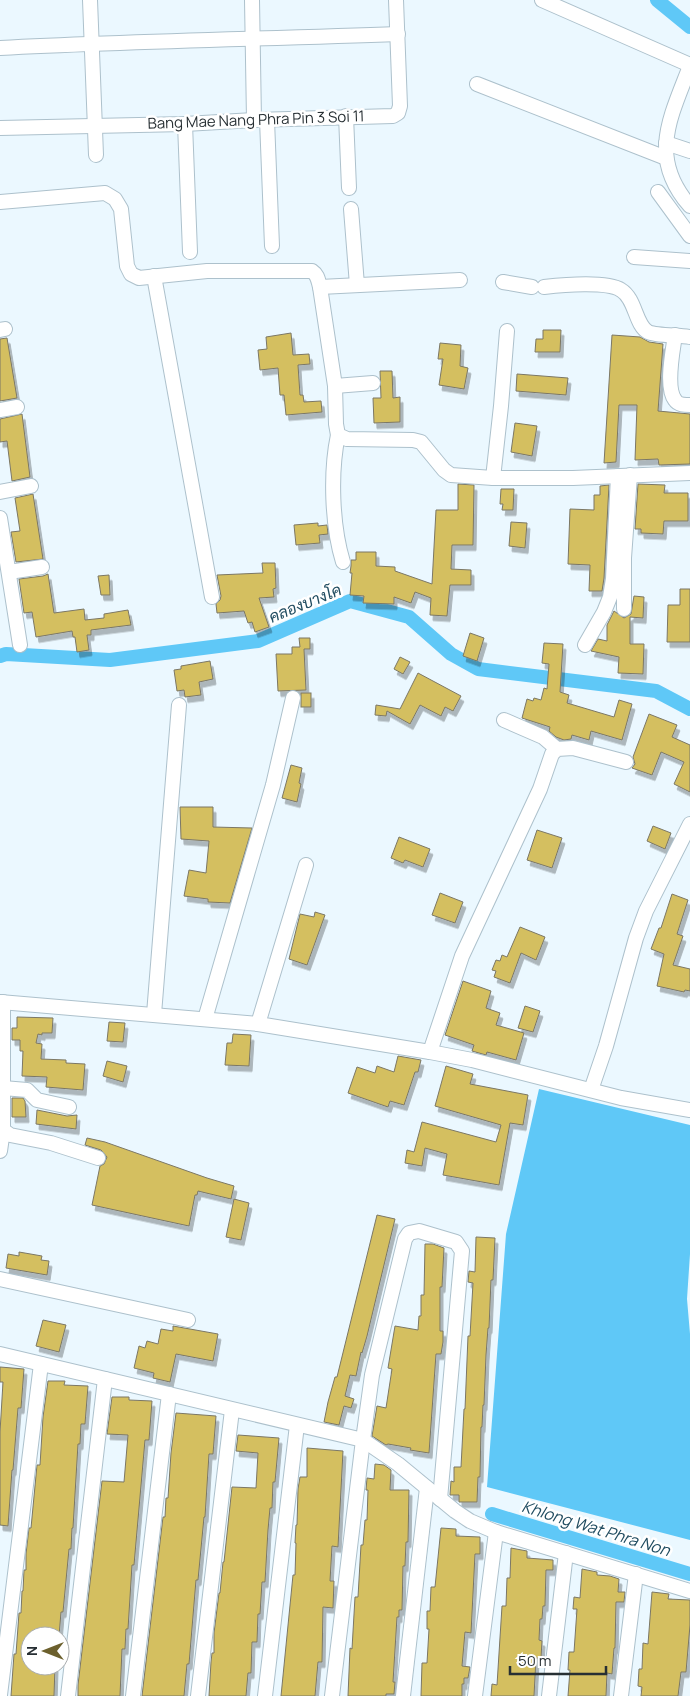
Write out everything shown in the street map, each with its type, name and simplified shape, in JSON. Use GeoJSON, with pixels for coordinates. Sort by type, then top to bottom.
{"type":"FeatureCollection","features":[{"type":"Feature","properties":{"kind":"street"},"geometry":{"type":"LineString","coordinates":[[90,0],[96,156]]}},
{"type":"Feature","properties":{"kind":"street"},"geometry":{"type":"LineString","coordinates":[[252,0],[253,40],[272,246]]}},
{"type":"Feature","properties":{"kind":"street","name":"Bang Mae Nang Phra Pin 3 Soi 11"},"geometry":{"type":"LineString","coordinates":[[0,128],[185,124],[346,116],[393,116],[398,113],[400,106],[396,0]]}},
{"type":"Feature","properties":{"kind":"street"},"geometry":{"type":"LineString","coordinates":[[542,0],[690,66],[676,102],[666,143],[666,158],[672,180],[690,206]]}},
{"type":"Feature","properties":{"kind":"street"},"geometry":{"type":"LineString","coordinates":[[0,48],[92,43],[253,40],[398,34]]}},
{"type":"Feature","properties":{"kind":"street"},"geometry":{"type":"LineString","coordinates":[[478,84],[666,158]]}},
{"type":"Feature","properties":{"kind":"street"},"geometry":{"type":"LineString","coordinates":[[346,116],[349,188]]}},
{"type":"Feature","properties":{"kind":"street"},"geometry":{"type":"LineString","coordinates":[[185,124],[190,252]]}},
{"type":"Feature","properties":{"kind":"street"},"geometry":{"type":"LineString","coordinates":[[666,143],[690,151]]}},
{"type":"Feature","properties":{"kind":"street"},"geometry":{"type":"LineString","coordinates":[[658,192],[690,236]]}},
{"type":"Feature","properties":{"kind":"street"},"geometry":{"type":"LineString","coordinates":[[0,202],[105,193],[115,199],[121,208],[127,266],[131,274],[140,278],[207,271],[312,272],[318,277],[335,386],[338,435],[334,452],[334,509],[337,542],[343,562]]}},
{"type":"Feature","properties":{"kind":"street"},"geometry":{"type":"LineString","coordinates":[[351,209],[357,285]]}},
{"type":"Feature","properties":{"kind":"street"},"geometry":{"type":"LineString","coordinates":[[634,257],[690,261]]}},
{"type":"Feature","properties":{"kind":"street"},"geometry":{"type":"LineString","coordinates":[[154,276],[212,597]]}},
{"type":"Feature","properties":{"kind":"street"},"geometry":{"type":"LineString","coordinates":[[320,287],[460,280]]}},
{"type":"Feature","properties":{"kind":"street"},"geometry":{"type":"LineString","coordinates":[[503,282],[538,287],[574,284],[614,287],[631,299],[643,328],[649,333],[690,336]]}},
{"type":"Feature","properties":{"kind":"street"},"geometry":{"type":"LineString","coordinates":[[493,478],[501,406],[506,331]]}},
{"type":"Feature","properties":{"kind":"street"},"geometry":{"type":"LineString","coordinates":[[675,335],[670,374],[672,392],[675,400],[681,404],[690,405]]}},
{"type":"Feature","properties":{"kind":"street"},"geometry":{"type":"LineString","coordinates":[[335,386],[373,383]]}},
{"type":"Feature","properties":{"kind":"street"},"geometry":{"type":"LineString","coordinates":[[0,410],[17,407]]}},
{"type":"Feature","properties":{"kind":"street"},"geometry":{"type":"LineString","coordinates":[[338,435],[347,439],[413,440],[421,442],[444,470],[451,475],[493,478],[573,478],[690,473]]}},
{"type":"Feature","properties":{"kind":"street"},"geometry":{"type":"LineString","coordinates":[[624,476],[624,609]]}},
{"type":"Feature","properties":{"kind":"street"},"geometry":{"type":"LineString","coordinates":[[585,645],[604,612],[610,597],[624,476]]}},
{"type":"Feature","properties":{"kind":"street"},"geometry":{"type":"LineString","coordinates":[[0,492],[31,486]]}},
{"type":"Feature","properties":{"kind":"street"},"geometry":{"type":"LineString","coordinates":[[0,518],[20,645]]}},
{"type":"Feature","properties":{"kind":"street"},"geometry":{"type":"LineString","coordinates":[[9,572],[42,567]]}},
{"type":"Feature","properties":{"kind":"street"},"geometry":{"type":"LineString","coordinates":[[205,1019],[273,785],[293,698]]}},
{"type":"Feature","properties":{"kind":"street"},"geometry":{"type":"LineString","coordinates":[[154,1014],[179,705]]}},
{"type":"Feature","properties":{"kind":"street"},"geometry":{"type":"LineString","coordinates":[[504,720],[543,737],[557,749]]}},
{"type":"Feature","properties":{"kind":"street"},"geometry":{"type":"LineString","coordinates":[[430,1052],[468,943],[540,789],[552,754],[557,749],[573,748],[626,762]]}},
{"type":"Feature","properties":{"kind":"street"},"geometry":{"type":"LineString","coordinates":[[591,1090],[606,1046],[636,938],[646,911],[690,824]]}},
{"type":"Feature","properties":{"kind":"street"},"geometry":{"type":"LineString","coordinates":[[258,1024],[306,865]]}},
{"type":"Feature","properties":{"kind":"street"},"geometry":{"type":"LineString","coordinates":[[0,1151],[3,1130],[2,1002],[258,1024],[472,1060],[591,1090],[690,1110]]}},
{"type":"Feature","properties":{"kind":"street"},"geometry":{"type":"LineString","coordinates":[[3,1088],[27,1090],[37,1100],[69,1107]]}},
{"type":"Feature","properties":{"kind":"street"},"geometry":{"type":"LineString","coordinates":[[3,1130],[10,1135],[52,1142],[98,1158]]}},
{"type":"Feature","properties":{"kind":"street"},"geometry":{"type":"LineString","coordinates":[[332,1696],[362,1440],[372,1375],[404,1239],[409,1233],[419,1231],[456,1242],[462,1251],[440,1499]]}},
{"type":"Feature","properties":{"kind":"street"},"geometry":{"type":"LineString","coordinates":[[0,1279],[188,1320]]}},
{"type":"Feature","properties":{"kind":"street"},"geometry":{"type":"LineString","coordinates":[[0,1354],[362,1440],[398,1464],[470,1521],[496,1532],[690,1591]]}},
{"type":"Feature","properties":{"kind":"street"},"geometry":{"type":"LineString","coordinates":[[0,1695],[41,1364]]}},
{"type":"Feature","properties":{"kind":"street"},"geometry":{"type":"LineString","coordinates":[[68,1696],[105,1379]]}},
{"type":"Feature","properties":{"kind":"street"},"geometry":{"type":"LineString","coordinates":[[133,1696],[168,1394]]}},
{"type":"Feature","properties":{"kind":"street"},"geometry":{"type":"LineString","coordinates":[[198,1696],[232,1410]]}},
{"type":"Feature","properties":{"kind":"street"},"geometry":{"type":"LineString","coordinates":[[265,1696],[297,1425]]}},
{"type":"Feature","properties":{"kind":"street"},"geometry":{"type":"LineString","coordinates":[[403,1696],[427,1488]]}},
{"type":"Feature","properties":{"kind":"street"},"geometry":{"type":"LineString","coordinates":[[475,1696],[496,1532]]}},
{"type":"Feature","properties":{"kind":"street"},"geometry":{"type":"LineString","coordinates":[[549,1696],[566,1553]]}},
{"type":"Feature","properties":{"kind":"street"},"geometry":{"type":"LineString","coordinates":[[621,1696],[636,1574]]}},
{"type":"Feature","properties":{"kind":"water"},"geometry":{"type":"Polygon","coordinates":[[[539,1089],[690,1125],[690,1254],[687,1299],[690,1334],[690,1540],[487,1487],[506,1234],[539,1089]]]}},
{"type":"Feature","properties":{"kind":"building"},"geometry":{"type":"Polygon","coordinates":[[[543,330],[561,330],[560,352],[535,352],[536,339],[543,339],[543,330]]]}},
{"type":"Feature","properties":{"kind":"building"},"geometry":{"type":"Polygon","coordinates":[[[291,333],[293,355],[309,354],[310,364],[298,365],[300,395],[303,395],[304,402],[321,401],[322,412],[286,415],[284,395],[280,395],[278,368],[260,370],[258,350],[267,349],[266,337],[291,333]]]}},
{"type":"Feature","properties":{"kind":"building"},"geometry":{"type":"Polygon","coordinates":[[[612,335],[640,337],[649,342],[663,344],[658,411],[690,414],[690,464],[659,465],[658,459],[635,460],[637,405],[619,405],[616,462],[604,463],[612,335]]]}},
{"type":"Feature","properties":{"kind":"building"},"geometry":{"type":"Polygon","coordinates":[[[7,338],[17,398],[0,401],[0,339],[7,338]]]}},
{"type":"Feature","properties":{"kind":"building"},"geometry":{"type":"Polygon","coordinates":[[[440,343],[461,345],[460,366],[468,368],[464,389],[439,385],[443,359],[438,359],[440,343]]]}},
{"type":"Feature","properties":{"kind":"building"},"geometry":{"type":"Polygon","coordinates":[[[380,371],[392,371],[393,398],[400,397],[400,422],[374,423],[373,398],[381,398],[380,371]]]}},
{"type":"Feature","properties":{"kind":"building"},"geometry":{"type":"Polygon","coordinates":[[[517,374],[568,378],[566,395],[516,391],[517,374]]]}},
{"type":"Feature","properties":{"kind":"building"},"geometry":{"type":"Polygon","coordinates":[[[22,414],[30,477],[12,481],[7,441],[0,442],[0,419],[22,414]]]}},
{"type":"Feature","properties":{"kind":"building"},"geometry":{"type":"Polygon","coordinates":[[[515,423],[537,426],[532,456],[511,452],[515,423]]]}},
{"type":"Feature","properties":{"kind":"building"},"geometry":{"type":"Polygon","coordinates":[[[458,484],[474,485],[473,545],[452,545],[451,569],[471,570],[471,585],[450,585],[447,616],[430,615],[431,598],[415,592],[411,603],[394,597],[394,604],[363,603],[364,596],[350,595],[351,560],[356,560],[356,552],[376,552],[376,566],[395,567],[395,571],[432,584],[436,510],[458,510],[458,484]]]}},
{"type":"Feature","properties":{"kind":"building"},"geometry":{"type":"Polygon","coordinates":[[[638,484],[665,485],[664,493],[688,493],[688,521],[664,521],[663,534],[641,533],[641,529],[635,529],[638,484]]]}},
{"type":"Feature","properties":{"kind":"building"},"geometry":{"type":"Polygon","coordinates":[[[609,485],[602,591],[589,591],[590,565],[568,564],[570,509],[594,510],[594,495],[600,495],[600,486],[609,485]]]}},
{"type":"Feature","properties":{"kind":"building"},"geometry":{"type":"Polygon","coordinates":[[[501,489],[514,489],[513,510],[502,510],[503,504],[500,504],[501,489]]]}},
{"type":"Feature","properties":{"kind":"building"},"geometry":{"type":"Polygon","coordinates":[[[33,494],[43,559],[16,562],[11,532],[20,531],[15,498],[33,494]]]}},
{"type":"Feature","properties":{"kind":"building"},"geometry":{"type":"Polygon","coordinates":[[[511,522],[527,523],[525,548],[509,546],[511,522]]]}},
{"type":"Feature","properties":{"kind":"building"},"geometry":{"type":"Polygon","coordinates":[[[318,523],[318,526],[327,525],[328,534],[319,535],[320,543],[296,545],[294,525],[318,523]]]}},
{"type":"Feature","properties":{"kind":"building"},"geometry":{"type":"Polygon","coordinates":[[[262,563],[275,563],[276,588],[273,589],[274,597],[259,598],[269,627],[255,632],[252,622],[248,623],[244,611],[217,613],[216,604],[221,596],[217,575],[263,573],[262,563]]]}},
{"type":"Feature","properties":{"kind":"building"},"geometry":{"type":"Polygon","coordinates":[[[48,574],[54,613],[84,609],[85,620],[104,618],[104,614],[128,610],[131,625],[91,630],[91,635],[87,635],[89,650],[77,652],[75,637],[73,637],[72,631],[36,637],[32,612],[24,613],[19,579],[48,574]]]}},
{"type":"Feature","properties":{"kind":"building"},"geometry":{"type":"Polygon","coordinates":[[[109,575],[110,595],[101,595],[98,576],[109,575]]]}},
{"type":"Feature","properties":{"kind":"building"},"geometry":{"type":"Polygon","coordinates":[[[680,589],[690,589],[690,642],[667,642],[668,605],[680,605],[680,589]]]}},
{"type":"Feature","properties":{"kind":"building"},"geometry":{"type":"Polygon","coordinates":[[[634,596],[644,597],[643,618],[630,617],[630,644],[644,644],[643,674],[618,673],[619,657],[591,651],[598,639],[607,641],[607,625],[614,611],[624,618],[631,614],[634,596]]]}},
{"type":"Feature","properties":{"kind":"building"},"geometry":{"type":"Polygon","coordinates":[[[470,633],[484,638],[477,661],[463,656],[470,633]]]}},
{"type":"Feature","properties":{"kind":"building"},"geometry":{"type":"Polygon","coordinates":[[[299,638],[310,638],[310,649],[304,649],[306,690],[278,691],[276,654],[292,654],[292,647],[300,647],[299,638]]]}},
{"type":"Feature","properties":{"kind":"building"},"geometry":{"type":"Polygon","coordinates":[[[544,643],[563,644],[560,692],[569,695],[567,703],[614,717],[619,700],[632,704],[622,740],[591,731],[589,740],[572,735],[571,739],[564,740],[556,737],[549,731],[550,727],[522,718],[527,699],[533,701],[534,698],[541,700],[544,688],[547,689],[549,664],[542,663],[544,643]]]}},
{"type":"Feature","properties":{"kind":"building"},"geometry":{"type":"Polygon","coordinates":[[[400,657],[410,662],[403,674],[394,669],[400,657]]]}},
{"type":"Feature","properties":{"kind":"building"},"geometry":{"type":"Polygon","coordinates":[[[210,661],[213,679],[199,682],[201,695],[185,697],[184,690],[177,691],[174,670],[181,669],[181,666],[210,661]]]}},
{"type":"Feature","properties":{"kind":"building"},"geometry":{"type":"Polygon","coordinates":[[[418,673],[461,696],[453,711],[445,707],[441,716],[420,705],[410,724],[387,711],[386,716],[375,715],[376,705],[400,709],[418,673]]]}},
{"type":"Feature","properties":{"kind":"building"},"geometry":{"type":"Polygon","coordinates":[[[301,693],[311,693],[311,707],[301,707],[301,693]]]}},
{"type":"Feature","properties":{"kind":"building"},"geometry":{"type":"Polygon","coordinates":[[[649,714],[677,725],[672,737],[690,745],[690,792],[674,784],[684,762],[661,752],[652,775],[632,768],[635,764],[633,757],[649,714]]]}},
{"type":"Feature","properties":{"kind":"building"},"geometry":{"type":"Polygon","coordinates":[[[291,765],[302,768],[297,802],[282,798],[291,765]]]}},
{"type":"Feature","properties":{"kind":"building"},"geometry":{"type":"Polygon","coordinates":[[[180,807],[213,807],[213,827],[252,828],[230,903],[208,902],[208,899],[184,896],[189,870],[206,873],[209,841],[181,839],[180,807]]]}},
{"type":"Feature","properties":{"kind":"building"},"geometry":{"type":"Polygon","coordinates":[[[653,826],[671,833],[665,849],[647,841],[653,826]]]}},
{"type":"Feature","properties":{"kind":"building"},"geometry":{"type":"Polygon","coordinates":[[[537,830],[562,838],[552,868],[527,860],[537,830]]]}},
{"type":"Feature","properties":{"kind":"building"},"geometry":{"type":"Polygon","coordinates":[[[399,837],[430,849],[423,867],[405,860],[403,863],[391,858],[399,837]]]}},
{"type":"Feature","properties":{"kind":"building"},"geometry":{"type":"Polygon","coordinates":[[[440,893],[463,902],[455,923],[432,915],[440,893]]]}},
{"type":"Feature","properties":{"kind":"building"},"geometry":{"type":"Polygon","coordinates":[[[672,894],[688,900],[677,934],[683,936],[673,965],[690,969],[690,991],[685,990],[684,992],[657,986],[664,954],[651,949],[659,928],[661,928],[672,894]]]}},
{"type":"Feature","properties":{"kind":"building"},"geometry":{"type":"Polygon","coordinates":[[[315,912],[325,915],[307,965],[289,959],[300,914],[314,917],[315,912]]]}},
{"type":"Feature","properties":{"kind":"building"},"geometry":{"type":"Polygon","coordinates":[[[520,927],[545,937],[536,960],[521,953],[510,983],[494,977],[496,971],[492,970],[496,960],[500,961],[502,955],[507,957],[520,927]]]}},
{"type":"Feature","properties":{"kind":"building"},"geometry":{"type":"Polygon","coordinates":[[[463,981],[491,991],[486,1008],[500,1013],[496,1025],[524,1033],[516,1060],[487,1052],[486,1055],[472,1051],[474,1045],[445,1035],[463,981]]]}},
{"type":"Feature","properties":{"kind":"building"},"geometry":{"type":"Polygon","coordinates":[[[525,1006],[540,1011],[533,1032],[518,1028],[525,1006]]]}},
{"type":"Feature","properties":{"kind":"building"},"geometry":{"type":"Polygon","coordinates":[[[17,1017],[53,1018],[52,1033],[38,1034],[36,1043],[42,1044],[41,1059],[66,1060],[66,1063],[85,1064],[83,1090],[46,1087],[47,1077],[22,1076],[23,1051],[20,1051],[20,1040],[12,1040],[12,1028],[17,1028],[17,1017]]]}},
{"type":"Feature","properties":{"kind":"building"},"geometry":{"type":"Polygon","coordinates":[[[109,1022],[125,1023],[123,1042],[107,1041],[109,1022]]]}},
{"type":"Feature","properties":{"kind":"building"},"geometry":{"type":"Polygon","coordinates":[[[233,1034],[251,1035],[249,1066],[225,1065],[227,1043],[232,1043],[233,1034]]]}},
{"type":"Feature","properties":{"kind":"building"},"geometry":{"type":"Polygon","coordinates":[[[398,1056],[421,1060],[404,1105],[390,1101],[388,1107],[348,1093],[357,1067],[375,1073],[377,1066],[394,1072],[398,1056]]]}},
{"type":"Feature","properties":{"kind":"building"},"geometry":{"type":"Polygon","coordinates":[[[107,1061],[127,1066],[123,1082],[103,1076],[107,1061]]]}},
{"type":"Feature","properties":{"kind":"building"},"geometry":{"type":"Polygon","coordinates":[[[446,1066],[473,1074],[470,1084],[528,1095],[523,1125],[510,1123],[499,1185],[443,1175],[447,1154],[425,1148],[422,1166],[405,1163],[407,1150],[414,1152],[422,1122],[496,1142],[501,1125],[435,1106],[446,1066]]]}},
{"type":"Feature","properties":{"kind":"building"},"geometry":{"type":"Polygon","coordinates":[[[12,1098],[23,1098],[25,1101],[26,1117],[12,1117],[12,1098]]]}},
{"type":"Feature","properties":{"kind":"building"},"geometry":{"type":"Polygon","coordinates":[[[37,1110],[67,1116],[77,1115],[76,1129],[36,1124],[37,1110]]]}},
{"type":"Feature","properties":{"kind":"building"},"geometry":{"type":"Polygon","coordinates":[[[87,1138],[105,1142],[234,1186],[231,1199],[198,1191],[197,1195],[195,1195],[189,1226],[92,1205],[100,1166],[104,1164],[107,1157],[101,1150],[85,1145],[87,1138]]]}},
{"type":"Feature","properties":{"kind":"building"},"geometry":{"type":"Polygon","coordinates":[[[234,1199],[249,1203],[241,1240],[226,1237],[234,1199]]]}},
{"type":"Feature","properties":{"kind":"building"},"geometry":{"type":"Polygon","coordinates":[[[377,1215],[395,1219],[356,1376],[350,1375],[345,1396],[354,1399],[351,1408],[344,1406],[339,1425],[324,1422],[335,1377],[337,1377],[377,1215]]]}},
{"type":"Feature","properties":{"kind":"building"},"geometry":{"type":"Polygon","coordinates":[[[476,1237],[495,1238],[493,1280],[491,1280],[477,1502],[459,1502],[459,1495],[450,1495],[451,1481],[454,1482],[454,1467],[461,1467],[468,1336],[470,1336],[473,1283],[468,1282],[469,1271],[475,1272],[476,1237]]]}},
{"type":"Feature","properties":{"kind":"building"},"geometry":{"type":"Polygon","coordinates":[[[425,1244],[433,1244],[444,1248],[442,1287],[440,1287],[440,1331],[443,1331],[443,1342],[441,1354],[436,1354],[429,1453],[410,1450],[411,1448],[386,1445],[372,1436],[377,1406],[386,1408],[392,1369],[388,1368],[395,1326],[418,1330],[419,1316],[421,1316],[421,1295],[424,1295],[425,1244]]]}},
{"type":"Feature","properties":{"kind":"building"},"geometry":{"type":"Polygon","coordinates":[[[19,1252],[42,1256],[41,1260],[49,1261],[47,1275],[6,1268],[8,1254],[19,1256],[19,1252]]]}},
{"type":"Feature","properties":{"kind":"building"},"geometry":{"type":"Polygon","coordinates":[[[43,1320],[66,1325],[59,1352],[36,1346],[43,1320]]]}},
{"type":"Feature","properties":{"kind":"building"},"geometry":{"type":"Polygon","coordinates":[[[173,1326],[218,1334],[213,1361],[176,1354],[170,1382],[153,1378],[154,1373],[134,1368],[139,1346],[145,1348],[147,1341],[158,1344],[161,1329],[173,1331],[173,1326]]]}},
{"type":"Feature","properties":{"kind":"building"},"geometry":{"type":"Polygon","coordinates":[[[0,1367],[24,1369],[21,1408],[18,1408],[8,1526],[0,1525],[0,1432],[3,1382],[0,1382],[0,1367]]]}},
{"type":"Feature","properties":{"kind":"building"},"geometry":{"type":"Polygon","coordinates":[[[48,1381],[65,1381],[64,1385],[88,1386],[85,1424],[81,1424],[80,1444],[78,1444],[71,1549],[69,1549],[60,1626],[20,1626],[20,1676],[55,1676],[54,1696],[11,1696],[29,1528],[31,1528],[37,1465],[40,1465],[43,1417],[48,1381]]]}},
{"type":"Feature","properties":{"kind":"building"},"geometry":{"type":"Polygon","coordinates":[[[112,1397],[129,1397],[129,1400],[152,1401],[149,1440],[145,1440],[134,1565],[132,1565],[128,1629],[126,1629],[125,1649],[122,1649],[120,1696],[78,1696],[102,1481],[124,1482],[128,1435],[107,1434],[112,1397]]]}},
{"type":"Feature","properties":{"kind":"building"},"geometry":{"type":"Polygon","coordinates":[[[176,1413],[216,1416],[213,1454],[209,1454],[205,1517],[198,1580],[196,1580],[189,1664],[187,1664],[184,1696],[142,1696],[163,1517],[165,1517],[166,1498],[168,1498],[176,1413]]]}},
{"type":"Feature","properties":{"kind":"building"},"geometry":{"type":"Polygon","coordinates":[[[238,1435],[279,1438],[275,1482],[273,1482],[272,1508],[270,1508],[265,1582],[262,1582],[257,1642],[252,1642],[251,1673],[248,1673],[246,1696],[209,1696],[212,1653],[214,1653],[214,1633],[232,1487],[256,1488],[258,1453],[236,1451],[238,1435]]]}},
{"type":"Feature","properties":{"kind":"building"},"geometry":{"type":"Polygon","coordinates":[[[307,1448],[343,1451],[338,1547],[332,1546],[330,1581],[334,1581],[333,1608],[323,1607],[322,1662],[318,1662],[315,1696],[281,1696],[293,1575],[295,1575],[298,1489],[300,1477],[307,1477],[307,1448]]]}},
{"type":"Feature","properties":{"kind":"building"},"geometry":{"type":"Polygon","coordinates":[[[375,1464],[384,1465],[391,1470],[390,1490],[409,1490],[408,1542],[406,1542],[405,1566],[403,1566],[402,1610],[399,1610],[399,1617],[397,1617],[394,1694],[386,1694],[386,1696],[348,1696],[355,1597],[358,1597],[361,1545],[363,1545],[365,1520],[367,1520],[367,1478],[374,1479],[375,1464]]]}},
{"type":"Feature","properties":{"kind":"building"},"geometry":{"type":"Polygon","coordinates":[[[441,1528],[456,1529],[456,1536],[480,1537],[480,1554],[475,1554],[471,1633],[465,1632],[462,1666],[470,1667],[468,1678],[464,1678],[464,1684],[462,1684],[462,1696],[421,1696],[422,1663],[427,1663],[429,1629],[427,1629],[427,1611],[430,1611],[431,1587],[435,1587],[441,1528]]]}},
{"type":"Feature","properties":{"kind":"building"},"geometry":{"type":"Polygon","coordinates":[[[511,1548],[527,1551],[527,1558],[553,1560],[553,1570],[546,1570],[545,1606],[543,1606],[542,1619],[540,1619],[539,1640],[542,1641],[541,1658],[536,1658],[534,1696],[491,1696],[492,1684],[497,1685],[502,1606],[506,1606],[507,1578],[510,1578],[511,1548]]]}},
{"type":"Feature","properties":{"kind":"building"},"geometry":{"type":"Polygon","coordinates":[[[582,1569],[597,1572],[597,1575],[619,1579],[618,1592],[625,1592],[624,1602],[616,1602],[615,1648],[612,1674],[607,1673],[606,1696],[568,1696],[569,1652],[574,1652],[577,1609],[573,1609],[574,1597],[580,1598],[582,1569]]]}},
{"type":"Feature","properties":{"kind":"building"},"geometry":{"type":"Polygon","coordinates":[[[652,1592],[669,1594],[668,1599],[690,1600],[686,1672],[681,1672],[678,1696],[641,1696],[642,1687],[638,1686],[639,1669],[642,1669],[643,1643],[648,1644],[652,1592]]]}},
{"type":"Feature","properties":{"kind":"waterway"},"geometry":{"type":"LineString","coordinates":[[657,0],[690,27]]}},
{"type":"Feature","properties":{"kind":"waterway","name":"คลองบางโค"},"geometry":{"type":"LineString","coordinates":[[0,656],[6,654],[110,660],[258,641],[350,601],[409,617],[451,654],[478,669],[656,691],[690,709]]}},
{"type":"Feature","properties":{"kind":"waterway","name":"Khlong Wat Phra Non"},"geometry":{"type":"LineString","coordinates":[[492,1514],[690,1574]]}}]}
